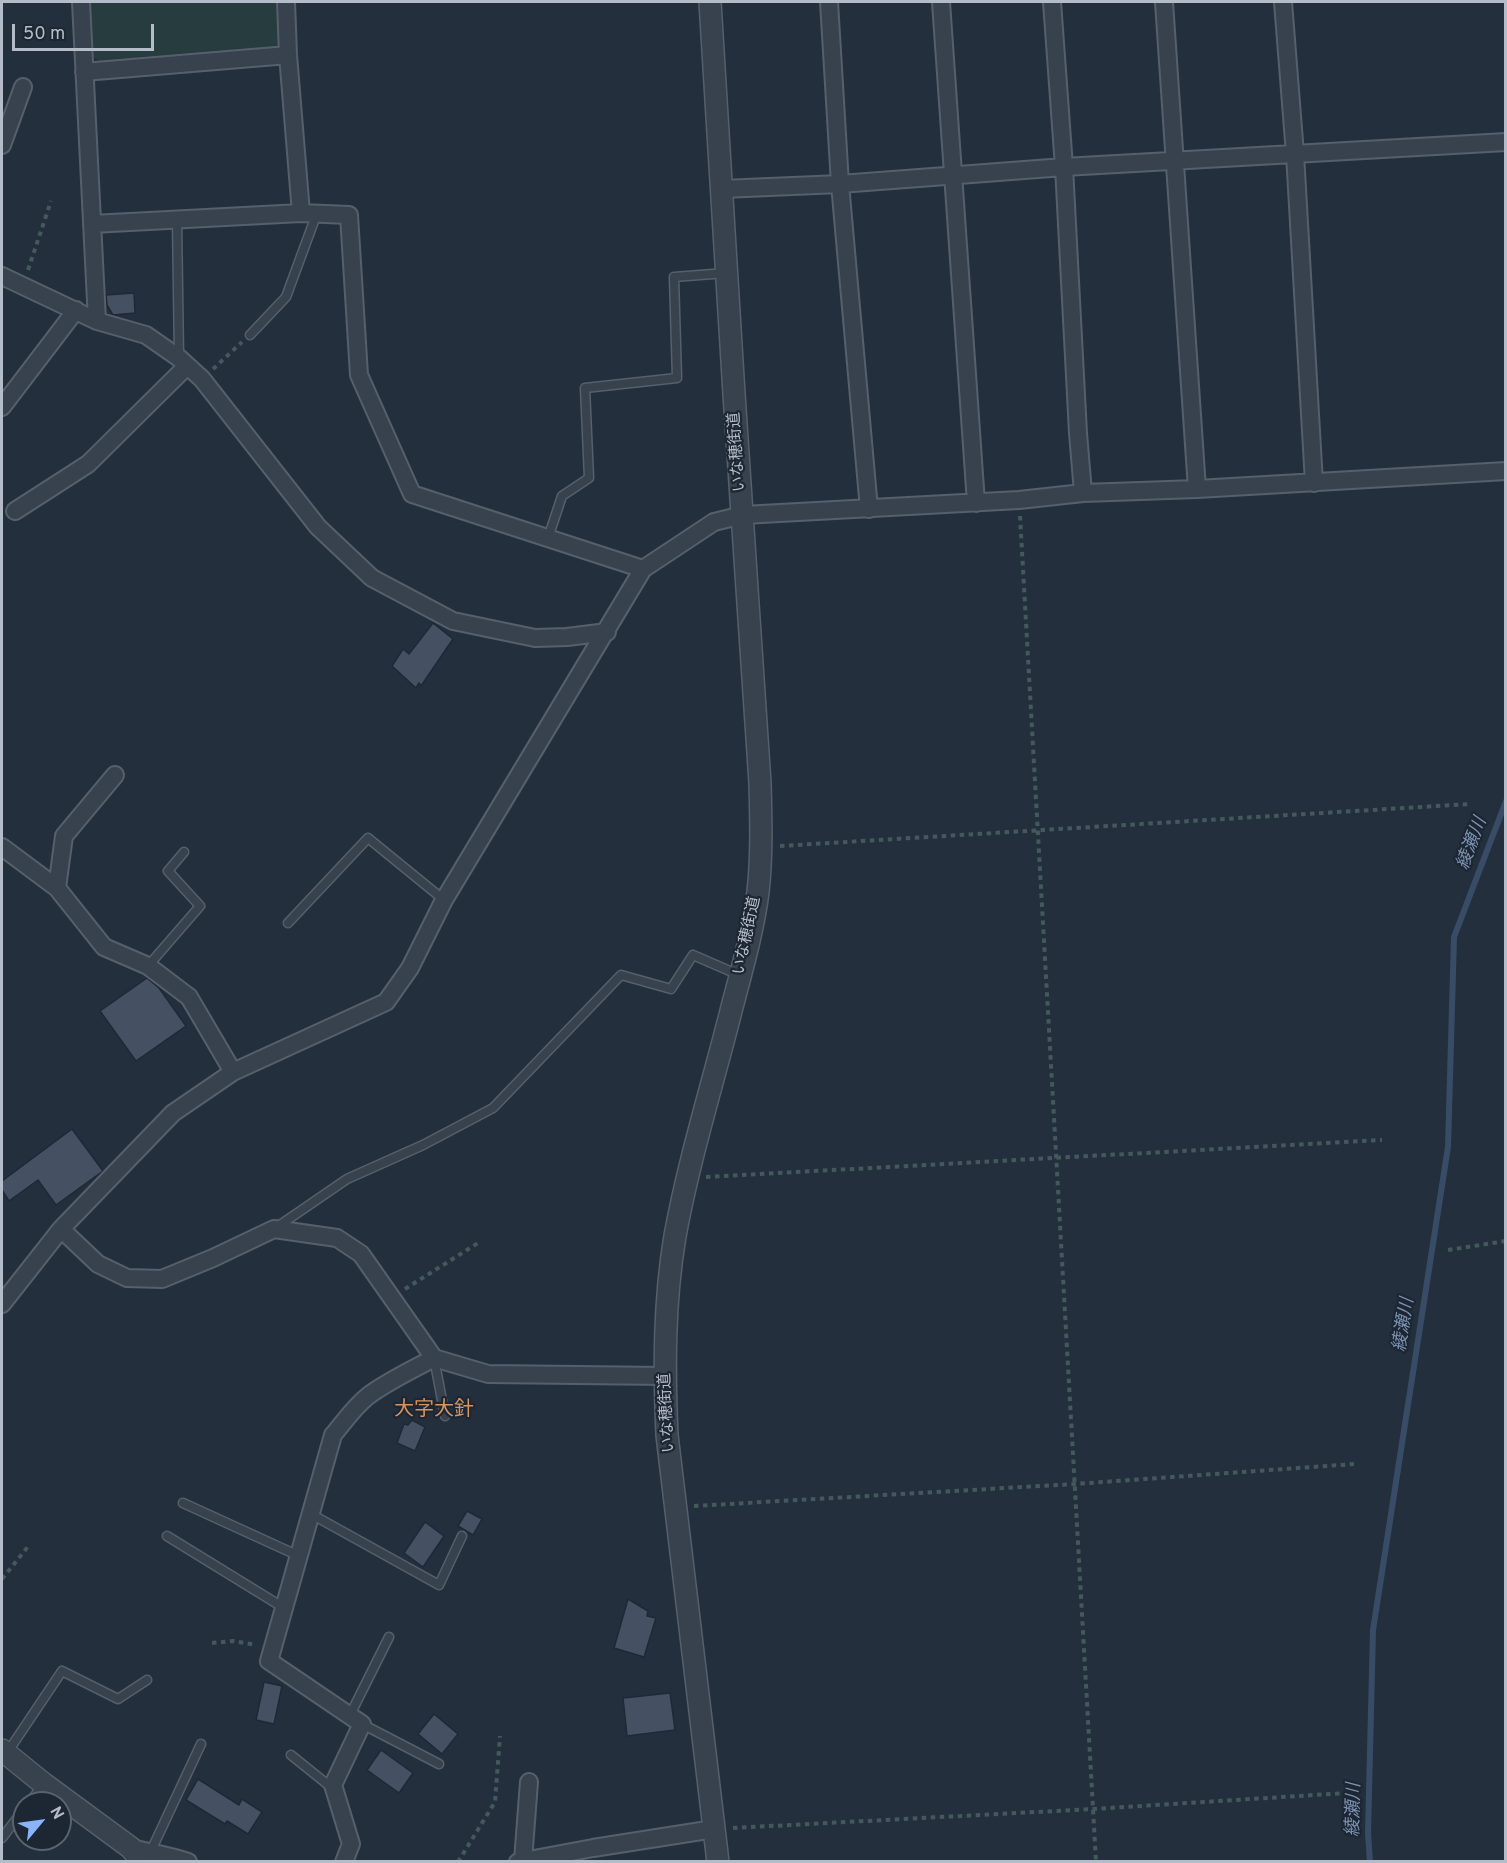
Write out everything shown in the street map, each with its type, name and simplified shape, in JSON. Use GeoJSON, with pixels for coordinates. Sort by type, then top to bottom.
{"type":"FeatureCollection","features":[{"type":"Feature","properties":{"kind":"street"},"geometry":{"type":"LineString","coordinates":[[81,2],[97,321]]}},
{"type":"Feature","properties":{"kind":"street"},"geometry":{"type":"LineString","coordinates":[[286,2],[288,55],[309,213]]}},
{"type":"Feature","properties":{"kind":"street","name":"いな穂街道"},"geometry":{"type":"LineString","coordinates":[[710,2],[760,783],[762,847],[758,893],[741,975],[688,1178],[676,1235],[665,1328],[665,1376],[667,1435],[718,1862]]}},
{"type":"Feature","properties":{"kind":"street"},"geometry":{"type":"LineString","coordinates":[[829,2],[840,184],[868,510]]}},
{"type":"Feature","properties":{"kind":"street"},"geometry":{"type":"LineString","coordinates":[[941,2],[976,503]]}},
{"type":"Feature","properties":{"kind":"street"},"geometry":{"type":"LineString","coordinates":[[1052,2],[1083,493]]}},
{"type":"Feature","properties":{"kind":"street"},"geometry":{"type":"LineString","coordinates":[[1164,2],[1197,489]]}},
{"type":"Feature","properties":{"kind":"street"},"geometry":{"type":"LineString","coordinates":[[1283,2],[1295,154],[1314,483]]}},
{"type":"Feature","properties":{"kind":"street"},"geometry":{"type":"LineString","coordinates":[[84,72],[288,55]]}},
{"type":"Feature","properties":{"kind":"street"},"geometry":{"type":"LineString","coordinates":[[2,145],[23,87]]}},
{"type":"Feature","properties":{"kind":"street"},"geometry":{"type":"LineString","coordinates":[[722,189],[840,184],[1064,167],[1506,142]]}},
{"type":"Feature","properties":{"kind":"street"},"geometry":{"type":"LineString","coordinates":[[92,224],[309,213],[349,215],[359,375],[412,494],[643,569]]}},
{"type":"Feature","properties":{"kind":"street"},"geometry":{"type":"LineString","coordinates":[[2,276],[97,321],[146,335],[183,362],[202,378],[318,527],[372,578],[453,621],[535,638],[607,632]]}},
{"type":"Feature","properties":{"kind":"street"},"geometry":{"type":"LineString","coordinates":[[2,407],[76,310]]}},
{"type":"Feature","properties":{"kind":"street"},"geometry":{"type":"LineString","coordinates":[[15,511],[88,464],[183,362]]}},
{"type":"Feature","properties":{"kind":"street"},"geometry":{"type":"LineString","coordinates":[[2,1304],[61,1229],[173,1113],[232,1072],[386,1002],[410,968],[444,900],[643,569],[714,522],[742,515],[1019,501],[1083,493],[1314,483],[1506,471]]}},
{"type":"Feature","properties":{"kind":"street"},"geometry":{"type":"LineString","coordinates":[[57,888],[64,836],[115,775]]}},
{"type":"Feature","properties":{"kind":"street"},"geometry":{"type":"LineString","coordinates":[[2,847],[57,888],[104,947],[148,966],[189,997],[232,1072]]}},
{"type":"Feature","properties":{"kind":"street"},"geometry":{"type":"LineString","coordinates":[[61,1229],[98,1264],[127,1278],[162,1279],[274,1229],[337,1238],[362,1254],[434,1358],[488,1374],[665,1376]]}},
{"type":"Feature","properties":{"kind":"street"},"geometry":{"type":"LineString","coordinates":[[344,1862],[351,1844],[333,1785],[356,1720],[269,1661],[333,1436],[367,1397],[434,1358]]}},
{"type":"Feature","properties":{"kind":"street"},"geometry":{"type":"LineString","coordinates":[[4,1751],[44,1784],[141,1854],[173,1856],[188,1862]]}},
{"type":"Feature","properties":{"kind":"street"},"geometry":{"type":"LineString","coordinates":[[529,1782],[521,1861],[714,1829]]}},
{"type":"Feature","properties":{"kind":"lane"},"geometry":{"type":"LineString","coordinates":[[250,335],[286,297],[309,213]]}},
{"type":"Feature","properties":{"kind":"lane"},"geometry":{"type":"LineString","coordinates":[[177,221],[183,362]]}},
{"type":"Feature","properties":{"kind":"lane"},"geometry":{"type":"LineString","coordinates":[[548,538],[562,496],[589,478],[585,388],[677,378],[674,277],[726,273]]}},
{"type":"Feature","properties":{"kind":"lane"},"geometry":{"type":"LineString","coordinates":[[288,923],[368,838],[444,900]]}},
{"type":"Feature","properties":{"kind":"lane"},"geometry":{"type":"LineString","coordinates":[[148,966],[200,906],[168,871],[184,852]]}},
{"type":"Feature","properties":{"kind":"lane"},"geometry":{"type":"LineString","coordinates":[[274,1229],[347,1179],[423,1145],[493,1108],[621,975],[671,989],[693,955],[741,975]]}},
{"type":"Feature","properties":{"kind":"lane"},"geometry":{"type":"LineString","coordinates":[[434,1358],[445,1416]]}},
{"type":"Feature","properties":{"kind":"lane"},"geometry":{"type":"LineString","coordinates":[[183,1503],[299,1557]]}},
{"type":"Feature","properties":{"kind":"lane"},"geometry":{"type":"LineString","coordinates":[[311,1514],[439,1585],[462,1536]]}},
{"type":"Feature","properties":{"kind":"lane"},"geometry":{"type":"LineString","coordinates":[[167,1536],[284,1608]]}},
{"type":"Feature","properties":{"kind":"lane"},"geometry":{"type":"LineString","coordinates":[[388,1637],[356,1720],[439,1764]]}},
{"type":"Feature","properties":{"kind":"lane"},"geometry":{"type":"LineString","coordinates":[[4,1751],[62,1671],[118,1699],[147,1680]]}},
{"type":"Feature","properties":{"kind":"lane"},"geometry":{"type":"LineString","coordinates":[[141,1854],[201,1744]]}},
{"type":"Feature","properties":{"kind":"lane"},"geometry":{"type":"LineString","coordinates":[[291,1755],[327,1784],[333,1785]]}},
{"type":"Feature","properties":{"kind":"lane"},"geometry":{"type":"LineString","coordinates":[[38,1791],[44,1784]]}},
{"type":"Feature","properties":{"kind":"lane"},"geometry":{"type":"LineString","coordinates":[[2,1838],[12,1825]]}},
{"type":"Feature","properties":{"kind":"path"},"geometry":{"type":"LineString","coordinates":[[23,285],[51,201]]}},
{"type":"Feature","properties":{"kind":"path"},"geometry":{"type":"LineString","coordinates":[[202,378],[250,335]]}},
{"type":"Feature","properties":{"kind":"path"},"geometry":{"type":"LineString","coordinates":[[1019,501],[1058,1158],[1096,1862]]}},
{"type":"Feature","properties":{"kind":"path"},"geometry":{"type":"LineString","coordinates":[[762,847],[1470,804]]}},
{"type":"Feature","properties":{"kind":"path"},"geometry":{"type":"LineString","coordinates":[[688,1178],[1382,1140]]}},
{"type":"Feature","properties":{"kind":"path"},"geometry":{"type":"LineString","coordinates":[[1448,1250],[1506,1241]]}},
{"type":"Feature","properties":{"kind":"path"},"geometry":{"type":"LineString","coordinates":[[392,1297],[478,1243]]}},
{"type":"Feature","properties":{"kind":"path"},"geometry":{"type":"LineString","coordinates":[[675,1507],[1075,1484],[1354,1464]]}},
{"type":"Feature","properties":{"kind":"path"},"geometry":{"type":"LineString","coordinates":[[2,1578],[30,1544]]}},
{"type":"Feature","properties":{"kind":"path"},"geometry":{"type":"LineString","coordinates":[[212,1643],[233,1641],[272,1650]]}},
{"type":"Feature","properties":{"kind":"path"},"geometry":{"type":"LineString","coordinates":[[458,1862],[495,1802],[500,1736]]}},
{"type":"Feature","properties":{"kind":"path"},"geometry":{"type":"LineString","coordinates":[[714,1829],[1346,1793]]}},
{"type":"Feature","properties":{"kind":"green space"},"geometry":{"type":"Polygon","coordinates":[[[90,2],[280,2],[283,44],[276,50],[103,64],[93,57],[90,2]]]}},
{"type":"Feature","properties":{"kind":"building"},"geometry":{"type":"Polygon","coordinates":[[[134,293],[135,313],[113,315],[107,305],[106,295],[134,293]]]}},
{"type":"Feature","properties":{"kind":"building"},"geometry":{"type":"Polygon","coordinates":[[[433,623],[453,639],[421,686],[419,683],[416,688],[392,666],[403,649],[409,654],[433,623]]]}},
{"type":"Feature","properties":{"kind":"building"},"geometry":{"type":"Polygon","coordinates":[[[147,978],[159,988],[186,1026],[136,1061],[100,1011],[147,978]]]}},
{"type":"Feature","properties":{"kind":"building"},"geometry":{"type":"Polygon","coordinates":[[[72,1129],[103,1171],[56,1205],[38,1180],[9,1201],[2,1190],[2,1181],[72,1129]]]}},
{"type":"Feature","properties":{"kind":"building"},"geometry":{"type":"Polygon","coordinates":[[[412,1420],[425,1427],[415,1451],[397,1443],[404,1424],[408,1425],[412,1420]]]}},
{"type":"Feature","properties":{"kind":"building"},"geometry":{"type":"Polygon","coordinates":[[[467,1511],[482,1519],[473,1535],[458,1526],[467,1511]]]}},
{"type":"Feature","properties":{"kind":"building"},"geometry":{"type":"Polygon","coordinates":[[[425,1522],[444,1536],[423,1567],[404,1553],[425,1522]]]}},
{"type":"Feature","properties":{"kind":"building"},"geometry":{"type":"Polygon","coordinates":[[[628,1599],[648,1611],[647,1616],[656,1618],[644,1657],[614,1648],[628,1599]]]}},
{"type":"Feature","properties":{"kind":"building"},"geometry":{"type":"Polygon","coordinates":[[[264,1682],[282,1686],[274,1724],[256,1720],[264,1682]]]}},
{"type":"Feature","properties":{"kind":"building"},"geometry":{"type":"Polygon","coordinates":[[[670,1693],[675,1730],[627,1736],[623,1698],[670,1693]]]}},
{"type":"Feature","properties":{"kind":"building"},"geometry":{"type":"Polygon","coordinates":[[[434,1714],[458,1734],[442,1754],[418,1734],[434,1714]]]}},
{"type":"Feature","properties":{"kind":"building"},"geometry":{"type":"Polygon","coordinates":[[[381,1750],[413,1773],[399,1793],[367,1770],[381,1750]]]}},
{"type":"Feature","properties":{"kind":"building"},"geometry":{"type":"Polygon","coordinates":[[[198,1779],[239,1805],[242,1799],[262,1812],[248,1834],[227,1821],[225,1824],[186,1800],[198,1779]]]}},
{"type":"Feature","properties":{"kind":"waterway","name":"綾瀬川"},"geometry":{"type":"LineString","coordinates":[[1370,1862],[1368,1833],[1373,1630],[1448,1147],[1454,937],[1506,801]]}},
{"type":"Feature","properties":{"kind":"district","name":"大字大針"},"geometry":{"type":"Point","coordinates":[434,1411]}}]}
